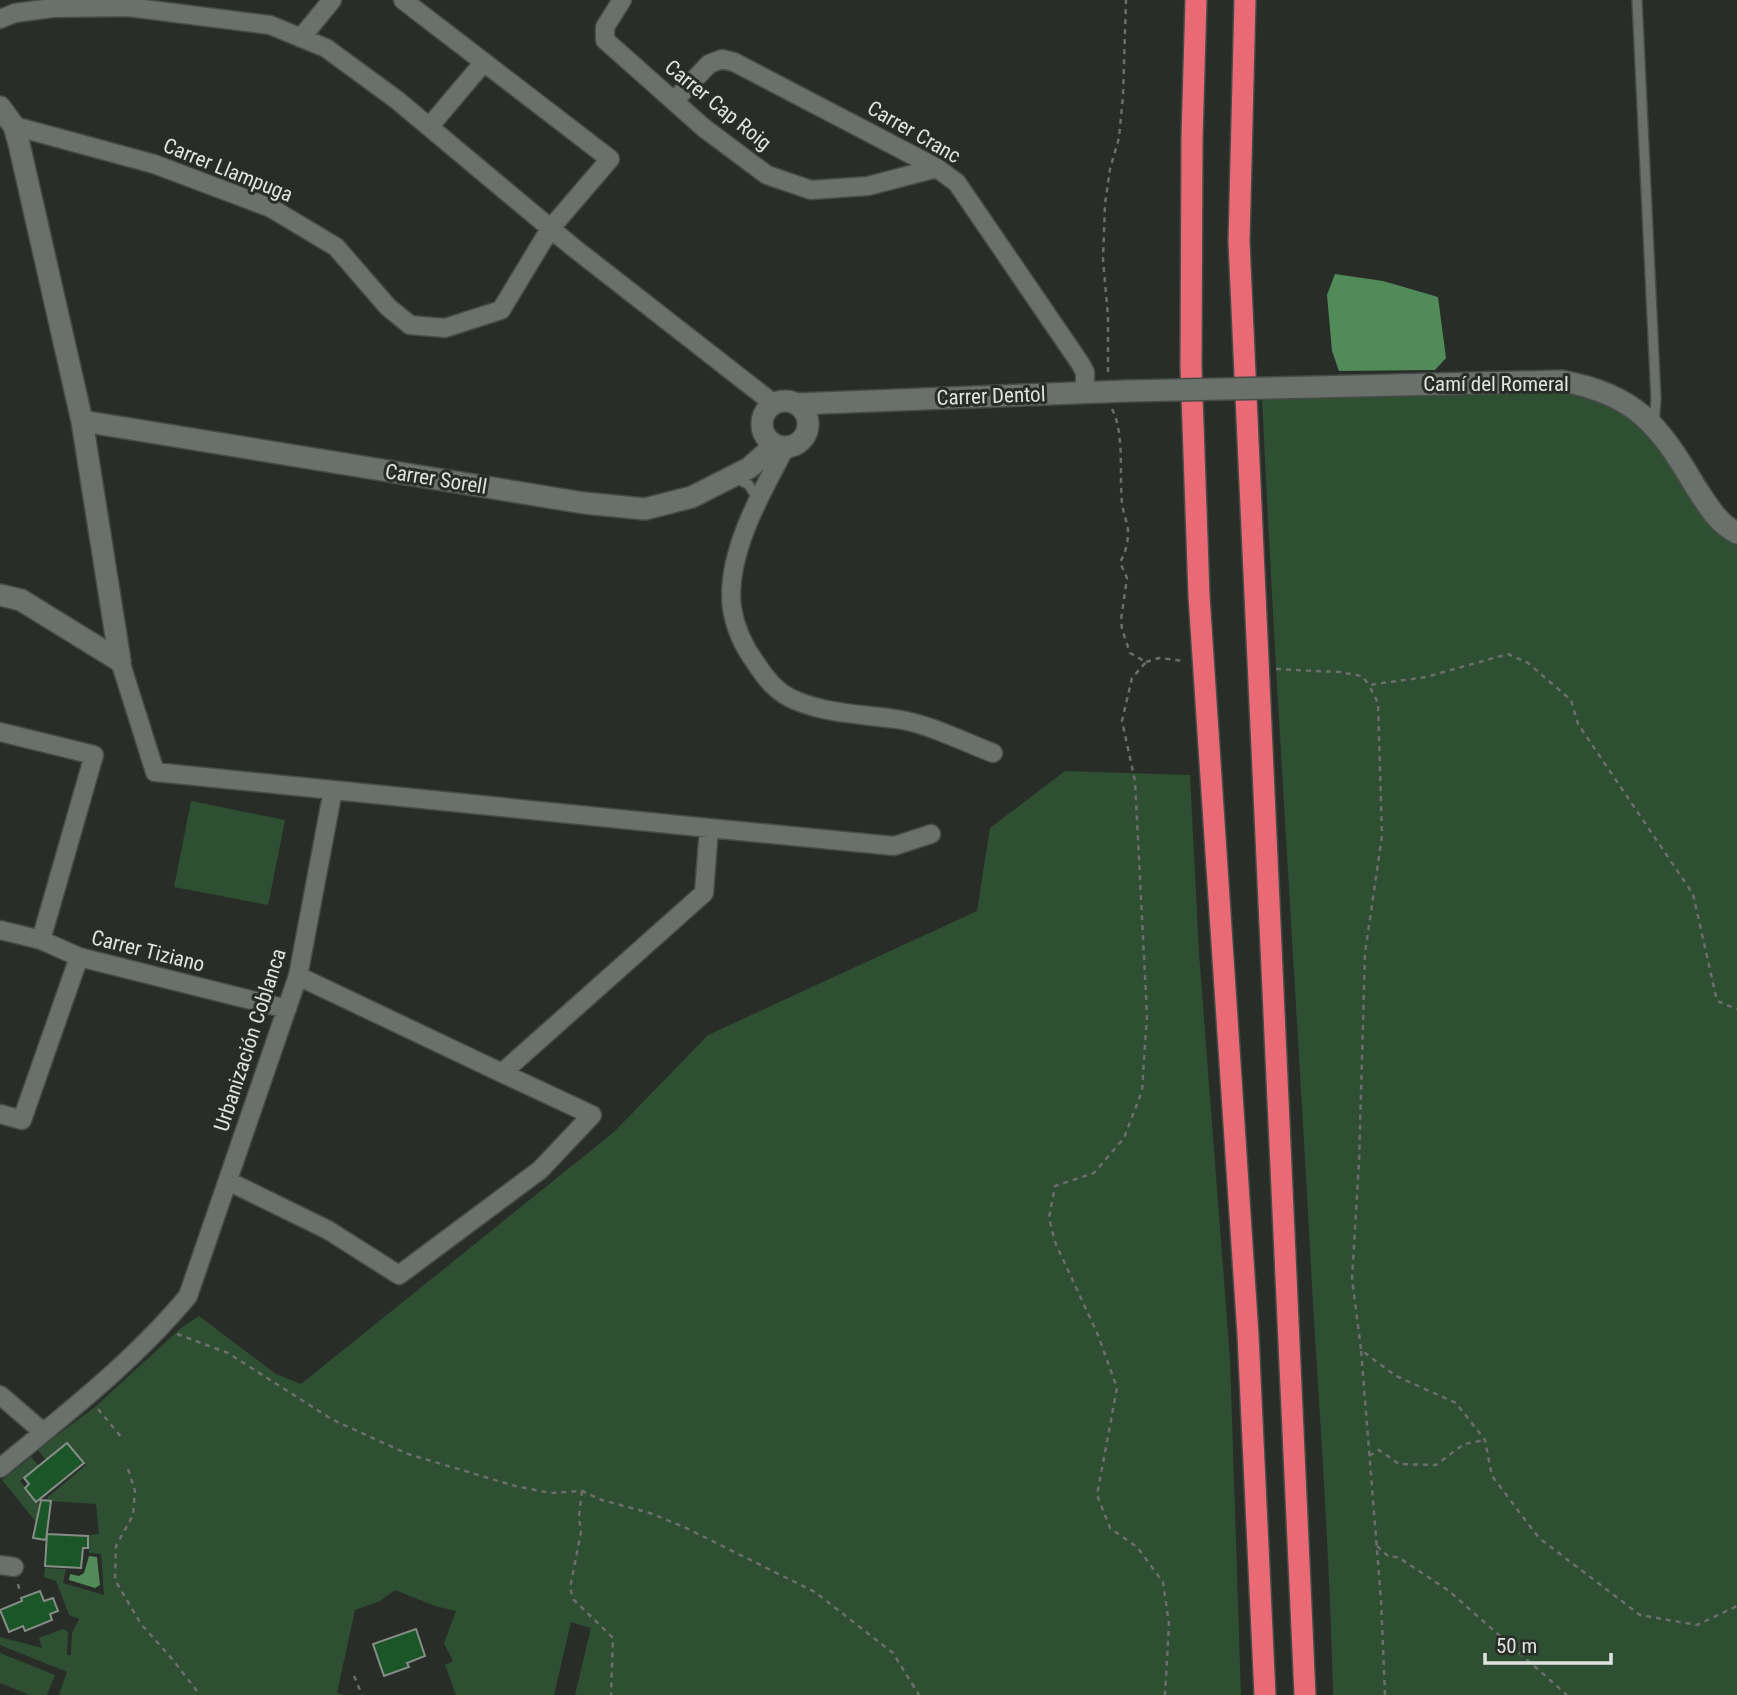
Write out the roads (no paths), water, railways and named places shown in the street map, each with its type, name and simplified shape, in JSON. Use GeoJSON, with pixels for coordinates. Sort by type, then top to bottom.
{"type":"FeatureCollection","features":[{"type":"Feature","properties":{"kind":"highway"},"geometry":{"type":"LineString","coordinates":[[1196,0],[1192,138],[1191,368],[1199,596],[1248,1335],[1265,1695]]}},
{"type":"Feature","properties":{"kind":"highway"},"geometry":{"type":"LineString","coordinates":[[1245,0],[1239,242],[1305,1695]]}},
{"type":"Feature","properties":{"kind":"street"},"geometry":{"type":"LineString","coordinates":[[301,38],[332,0]]}},
{"type":"Feature","properties":{"kind":"street"},"geometry":{"type":"LineString","coordinates":[[403,0],[484,62],[429,127]]}},
{"type":"Feature","properties":{"kind":"street","name":"Carrer Cap Roig"},"geometry":{"type":"LineString","coordinates":[[622,0],[605,27],[605,40],[704,128],[767,175],[811,190],[868,186],[931,164]]}},
{"type":"Feature","properties":{"kind":"street"},"geometry":{"type":"LineString","coordinates":[[12,10],[128,7],[270,25],[326,48],[429,127],[550,229],[774,404]]}},
{"type":"Feature","properties":{"kind":"street","name":"Carrer Cranc"},"geometry":{"type":"LineString","coordinates":[[674,101],[709,64],[722,59],[734,62],[931,164],[957,183],[1080,363],[1085,372],[1085,392]]}},
{"type":"Feature","properties":{"kind":"street","name":"Carrer Llampuga"},"geometry":{"type":"LineString","coordinates":[[14,126],[154,164],[271,208],[336,247],[388,307],[410,325],[445,328],[500,310],[550,229],[610,159],[484,62]]}},
{"type":"Feature","properties":{"kind":"street"},"geometry":{"type":"LineString","coordinates":[[0,107],[14,126],[82,421],[120,661],[155,772],[894,846],[931,834]]}},
{"type":"Feature","properties":{"kind":"street"},"geometry":{"type":"LineString","coordinates":[[891,180],[902,163],[893,144]]}},
{"type":"Feature","properties":{"kind":"street","name":"Camí del Romeral"},"geometry":{"type":"LineString","coordinates":[[1117,391],[1562,381],[1587,386],[1612,395],[1635,408],[1654,424],[1671,445],[1709,509],[1721,523],[1737,533]]}},
{"type":"Feature","properties":{"kind":"street","name":"Carrer Dentol"},"geometry":{"type":"LineString","coordinates":[[796,404],[1117,391]]}},
{"type":"Feature","properties":{"kind":"street"},"geometry":{"type":"LineString","coordinates":[[789,401],[796,404],[807,415],[808,430],[799,443],[780,447],[765,437],[762,422],[764,415],[774,404],[789,401]]}},
{"type":"Feature","properties":{"kind":"street","name":"Carrer Dentol"},"geometry":{"type":"LineString","coordinates":[[808,430],[855,401]]}},
{"type":"Feature","properties":{"kind":"street","name":"Carrer Sorell"},"geometry":{"type":"LineString","coordinates":[[82,421],[584,503],[645,509],[692,497],[749,468],[780,447]]}},
{"type":"Feature","properties":{"kind":"street"},"geometry":{"type":"LineString","coordinates":[[780,447],[758,500],[734,572],[731,590],[732,610],[749,653],[774,688],[795,701],[834,712],[906,721],[993,753]]}},
{"type":"Feature","properties":{"kind":"street"},"geometry":{"type":"LineString","coordinates":[[0,595],[21,600],[120,661]]}},
{"type":"Feature","properties":{"kind":"street"},"geometry":{"type":"LineString","coordinates":[[0,732],[94,755],[41,940]]}},
{"type":"Feature","properties":{"kind":"street","name":"Urbanización Coblanca"},"geometry":{"type":"LineString","coordinates":[[0,1468],[89,1395],[160,1330],[188,1296],[298,976],[334,790]]}},
{"type":"Feature","properties":{"kind":"street"},"geometry":{"type":"LineString","coordinates":[[502,1073],[704,893],[709,828]]}},
{"type":"Feature","properties":{"kind":"street","name":"Carrer Tiziano"},"geometry":{"type":"LineString","coordinates":[[0,930],[41,940],[79,957],[287,1009]]}},
{"type":"Feature","properties":{"kind":"street"},"geometry":{"type":"LineString","coordinates":[[0,1114],[22,1120],[79,957]]}},
{"type":"Feature","properties":{"kind":"street"},"geometry":{"type":"LineString","coordinates":[[228,1181],[328,1230],[399,1275],[540,1170],[592,1115],[298,976]]}},
{"type":"Feature","properties":{"kind":"street"},"geometry":{"type":"LineString","coordinates":[[0,1395],[43,1432]]}},
{"type":"Feature","properties":{"kind":"lane"},"geometry":{"type":"LineString","coordinates":[[1637,0],[1655,385],[1654,424]]}},
{"type":"Feature","properties":{"kind":"lane"},"geometry":{"type":"LineString","coordinates":[[734,476],[749,485],[758,500]]}}]}
